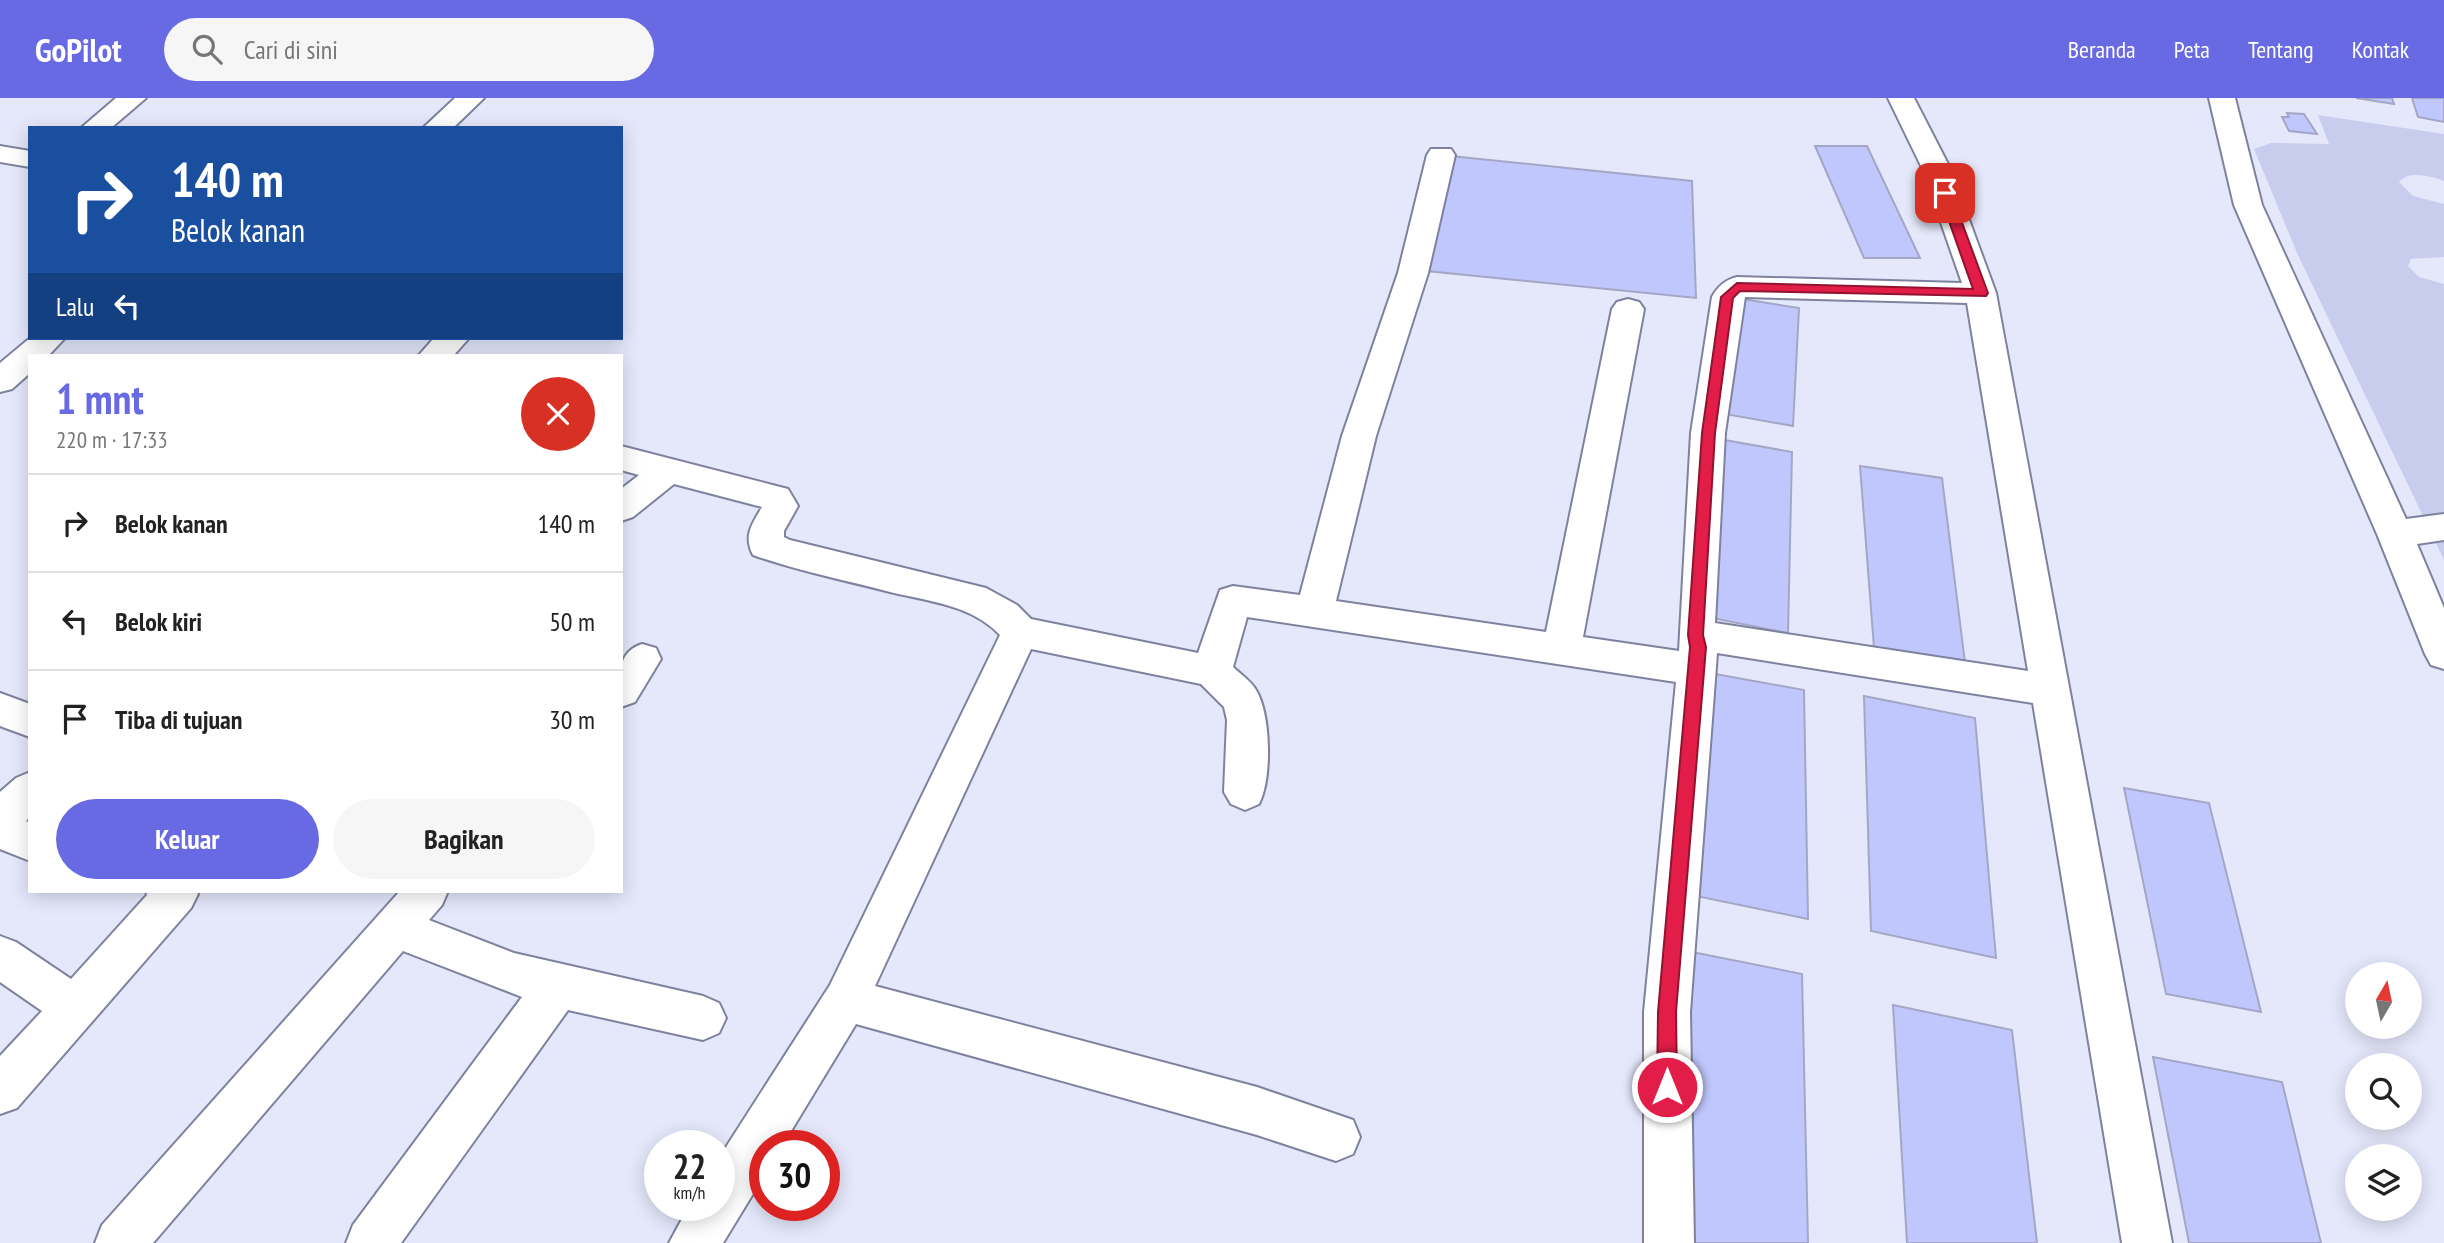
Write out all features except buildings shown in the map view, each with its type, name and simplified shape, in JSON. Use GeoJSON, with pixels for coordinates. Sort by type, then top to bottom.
{"type":"FeatureCollection","features":[{"type":"Feature","properties":{"kind":"street"},"geometry":{"type":"LineString","coordinates":[[97,126],[133,98]]}},
{"type":"Feature","properties":{"kind":"street"},"geometry":{"type":"LineString","coordinates":[[438,126],[471,98]]}},
{"type":"Feature","properties":{"kind":"street"},"geometry":{"type":"LineString","coordinates":[[1901,98],[1936,169],[1981,293],[2147,1243]]}},
{"type":"Feature","properties":{"kind":"street"},"geometry":{"type":"LineString","coordinates":[[2222,98],[2248,205],[2395,534],[2444,654]]}},
{"type":"Feature","properties":{"kind":"street"},"geometry":{"type":"LineString","coordinates":[[0,154],[28,159]]}},
{"type":"Feature","properties":{"kind":"street"},"geometry":{"type":"LineString","coordinates":[[1315,611],[1359,436],[1413,273],[1441,155]]}},
{"type":"Feature","properties":{"kind":"street"},"geometry":{"type":"LineString","coordinates":[[1669,1243],[1667,1012],[1709,433],[1727,297],[1737,287],[1981,293]]}},
{"type":"Feature","properties":{"kind":"street"},"geometry":{"type":"LineString","coordinates":[[1562,648],[1628,309]]}},
{"type":"Feature","properties":{"kind":"street"},"geometry":{"type":"LineString","coordinates":[[31,354],[47,340]]}},
{"type":"Feature","properties":{"kind":"street"},"geometry":{"type":"LineString","coordinates":[[436,354],[451,340]]}},
{"type":"Feature","properties":{"kind":"street"},"geometry":{"type":"LineString","coordinates":[[0,381],[28,356]]}},
{"type":"Feature","properties":{"kind":"street"},"geometry":{"type":"LineString","coordinates":[[623,459],[776,498],[780,506],[766,531],[766,545],[884,578],[972,598],[1003,615],[1020,632],[1212,671],[1241,699],[1247,720],[1245,792]]}},
{"type":"Feature","properties":{"kind":"street"},"geometry":{"type":"LineString","coordinates":[[623,506],[668,470]]}},
{"type":"Feature","properties":{"kind":"street"},"geometry":{"type":"LineString","coordinates":[[2395,534],[2444,527]]}},
{"type":"Feature","properties":{"kind":"street"},"geometry":{"type":"LineString","coordinates":[[1212,671],[1233,600],[1562,648],[1695,652],[2051,690]]}},
{"type":"Feature","properties":{"kind":"street"},"geometry":{"type":"LineString","coordinates":[[735,1177],[846,1000],[1020,632]]}},
{"type":"Feature","properties":{"kind":"street"},"geometry":{"type":"LineString","coordinates":[[623,688],[642,659]]}},
{"type":"Feature","properties":{"kind":"street"},"geometry":{"type":"LineString","coordinates":[[0,709],[28,720]]}},
{"type":"Feature","properties":{"kind":"street"},"geometry":{"type":"LineString","coordinates":[[28,792],[9,810],[3,826],[5,832],[28,842]]}},
{"type":"Feature","properties":{"kind":"street"},"geometry":{"type":"LineString","coordinates":[[0,1091],[176,894],[173,893]]}},
{"type":"Feature","properties":{"kind":"street"},"geometry":{"type":"LineString","coordinates":[[120,1243],[425,893]]}},
{"type":"Feature","properties":{"kind":"street"},"geometry":{"type":"LineString","coordinates":[[397,928],[514,974],[703,1018]]}},
{"type":"Feature","properties":{"kind":"street"},"geometry":{"type":"LineString","coordinates":[[0,957],[75,1007]]}},
{"type":"Feature","properties":{"kind":"street"},"geometry":{"type":"LineString","coordinates":[[371,1243],[558,986]]}},
{"type":"Feature","properties":{"kind":"street"},"geometry":{"type":"LineString","coordinates":[[846,1000],[1257,1111],[1336,1137]]}},
{"type":"Feature","properties":{"kind":"street"},"geometry":{"type":"LineString","coordinates":[[694,1243],[708,1221]]}},
{"type":"Feature","properties":{"kind":"shaded area"},"geometry":{"type":"Polygon","coordinates":[[[2318,115],[2444,134],[2444,181],[2414,175],[2399,182],[2413,196],[2444,204],[2444,257],[2411,259],[2408,266],[2419,277],[2444,284],[2444,560],[2297,253],[2254,149],[2271,143],[2329,144],[2318,115]]]}},
{"type":"Feature","properties":{"kind":"route"},"geometry":{"type":"LineString","coordinates":[[1667,1087],[1667,1012],[1698,647],[1696,635],[1709,433],[1727,297],[1737,287],[1981,293],[1945,193]]}}]}
